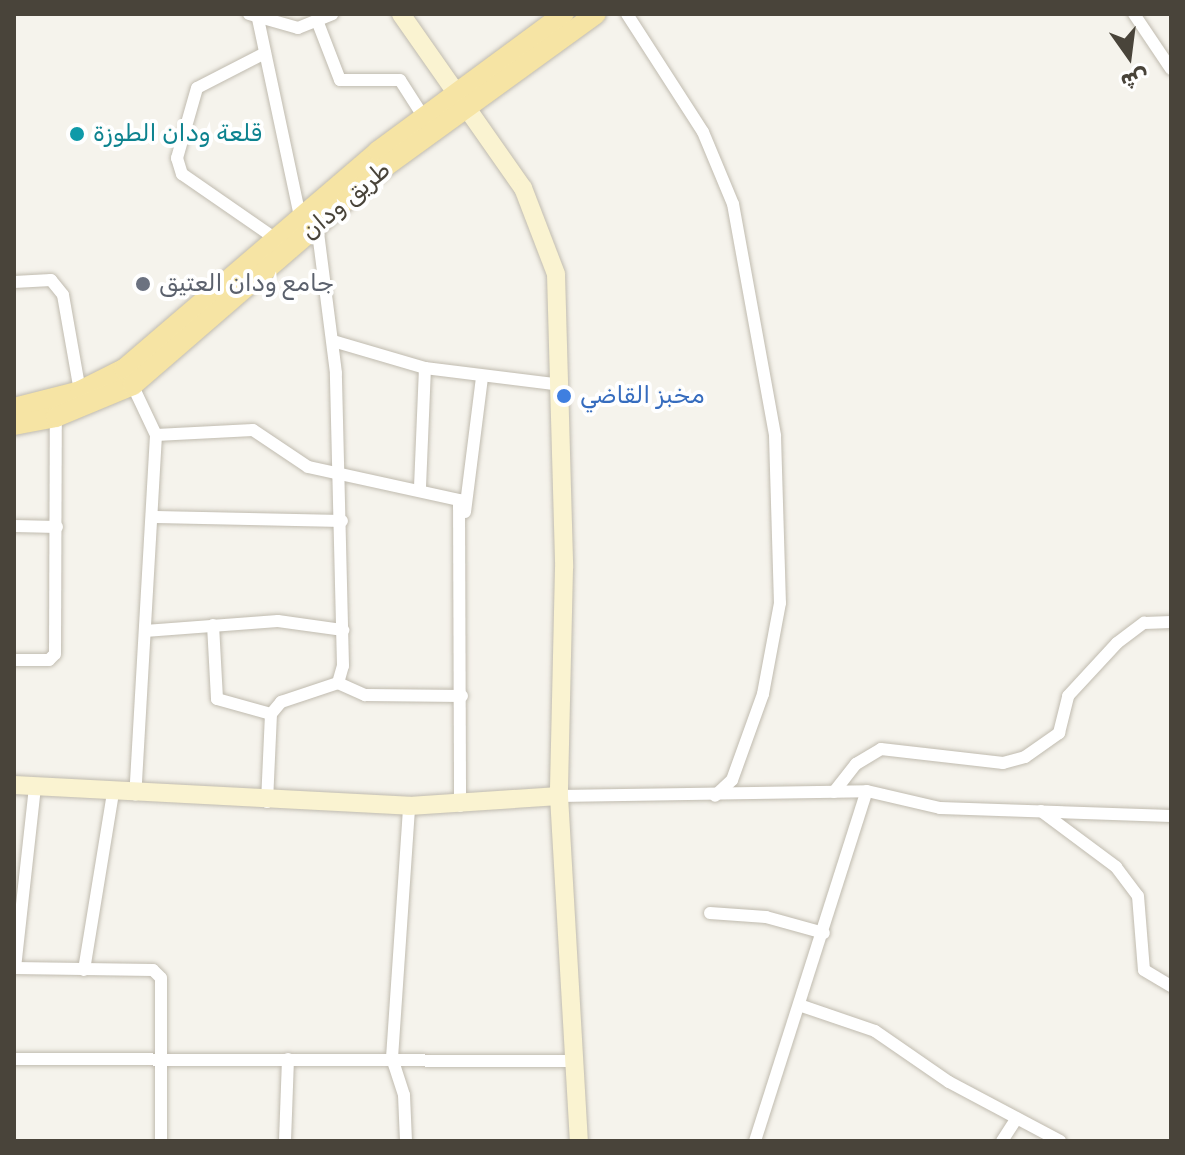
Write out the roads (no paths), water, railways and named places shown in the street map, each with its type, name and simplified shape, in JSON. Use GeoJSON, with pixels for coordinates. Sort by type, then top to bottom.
{"type":"FeatureCollection","features":[{"type":"Feature","properties":{"kind":"main road","name":"طريق ودان"},"geometry":{"type":"LineString","coordinates":[[14,408],[128,377],[276,239],[308,221],[564,14]]}},
{"type":"Feature","properties":{"kind":"main road","name":"طريق ودان"},"geometry":{"type":"LineString","coordinates":[[14,425],[56,417],[128,377],[308,221],[423,116],[460,97],[596,14]]}},
{"type":"Feature","properties":{"kind":"street"},"geometry":{"type":"LineString","coordinates":[[332,14],[318,23],[255,17],[308,221],[333,341],[342,521],[343,630],[338,683]]}},
{"type":"Feature","properties":{"kind":"street"},"geometry":{"type":"LineString","coordinates":[[401,14],[460,97],[545,233],[556,274],[562,385],[559,796],[569,1061],[579,1141]]}},
{"type":"Feature","properties":{"kind":"street"},"geometry":{"type":"LineString","coordinates":[[627,14],[703,132],[733,204],[775,436],[780,603],[763,694],[732,780],[715,796]]}},
{"type":"Feature","properties":{"kind":"street"},"geometry":{"type":"LineString","coordinates":[[1134,14],[1171,69]]}},
{"type":"Feature","properties":{"kind":"street"},"geometry":{"type":"LineString","coordinates":[[318,23],[340,80],[400,80],[423,116]]}},
{"type":"Feature","properties":{"kind":"street"},"geometry":{"type":"LineString","coordinates":[[265,53],[197,88],[177,158],[182,174],[276,239]]}},
{"type":"Feature","properties":{"kind":"street"},"geometry":{"type":"LineString","coordinates":[[14,282],[51,280],[63,295],[80,391]]}},
{"type":"Feature","properties":{"kind":"street"},"geometry":{"type":"LineString","coordinates":[[333,341],[425,368],[482,378],[562,385]]}},
{"type":"Feature","properties":{"kind":"street"},"geometry":{"type":"LineString","coordinates":[[420,487],[425,368]]}},
{"type":"Feature","properties":{"kind":"street"},"geometry":{"type":"LineString","coordinates":[[128,377],[156,435],[156,517],[135,794]]}},
{"type":"Feature","properties":{"kind":"street"},"geometry":{"type":"LineString","coordinates":[[460,806],[465,515],[482,378]]}},
{"type":"Feature","properties":{"kind":"street"},"geometry":{"type":"LineString","coordinates":[[14,660],[49,660],[55,654],[56,417]]}},
{"type":"Feature","properties":{"kind":"street"},"geometry":{"type":"LineString","coordinates":[[156,435],[253,430],[308,467],[420,487],[459,500],[465,515]]}},
{"type":"Feature","properties":{"kind":"street"},"geometry":{"type":"LineString","coordinates":[[156,517],[342,521]]}},
{"type":"Feature","properties":{"kind":"street"},"geometry":{"type":"LineString","coordinates":[[14,526],[57,527]]}},
{"type":"Feature","properties":{"kind":"street"},"geometry":{"type":"LineString","coordinates":[[145,631],[278,621],[343,630]]}},
{"type":"Feature","properties":{"kind":"street"},"geometry":{"type":"LineString","coordinates":[[834,792],[856,764],[881,749],[1003,763],[1025,757],[1059,733],[1068,696],[1117,643],[1144,623],[1171,622]]}},
{"type":"Feature","properties":{"kind":"street"},"geometry":{"type":"LineString","coordinates":[[213,625],[217,699],[271,714]]}},
{"type":"Feature","properties":{"kind":"street"},"geometry":{"type":"LineString","coordinates":[[267,802],[271,714],[281,702],[338,683],[365,695],[462,696]]}},
{"type":"Feature","properties":{"kind":"street"},"geometry":{"type":"LineString","coordinates":[[14,785],[267,802],[409,806],[460,806],[559,796],[715,796],[867,791],[940,808],[1171,816]]}},
{"type":"Feature","properties":{"kind":"street"},"geometry":{"type":"LineString","coordinates":[[35,787],[15,968],[153,970],[161,978],[161,1141]]}},
{"type":"Feature","properties":{"kind":"street"},"geometry":{"type":"LineString","coordinates":[[755,1141],[802,1006],[867,791]]}},
{"type":"Feature","properties":{"kind":"street"},"geometry":{"type":"LineString","coordinates":[[84,970],[113,793]]}},
{"type":"Feature","properties":{"kind":"street"},"geometry":{"type":"LineString","coordinates":[[406,1141],[404,1095],[392,1058],[409,806]]}},
{"type":"Feature","properties":{"kind":"street"},"geometry":{"type":"LineString","coordinates":[[1041,811],[1131,887],[1146,930],[1144,970],[1171,986]]}},
{"type":"Feature","properties":{"kind":"street"},"geometry":{"type":"LineString","coordinates":[[710,913],[766,917],[824,933]]}},
{"type":"Feature","properties":{"kind":"street"},"geometry":{"type":"LineString","coordinates":[[802,1006],[875,1031],[1060,1141]]}},
{"type":"Feature","properties":{"kind":"street"},"geometry":{"type":"LineString","coordinates":[[14,1059],[569,1061]]}},
{"type":"Feature","properties":{"kind":"street"},"geometry":{"type":"LineString","coordinates":[[285,1141],[288,1059]]}},
{"type":"Feature","properties":{"kind":"street"},"geometry":{"type":"LineString","coordinates":[[1002,1141],[1017,1118]]}},
{"type":"Feature","properties":{"kind":"place","name":"قلعة ودان الطوزة"},"geometry":{"type":"Point","coordinates":[77,134]}},
{"type":"Feature","properties":{"kind":"place","name":"جامع ودان العتيق"},"geometry":{"type":"Point","coordinates":[143,284]}},
{"type":"Feature","properties":{"kind":"place","name":"مخبز القاضي"},"geometry":{"type":"Point","coordinates":[564,396]}}]}
